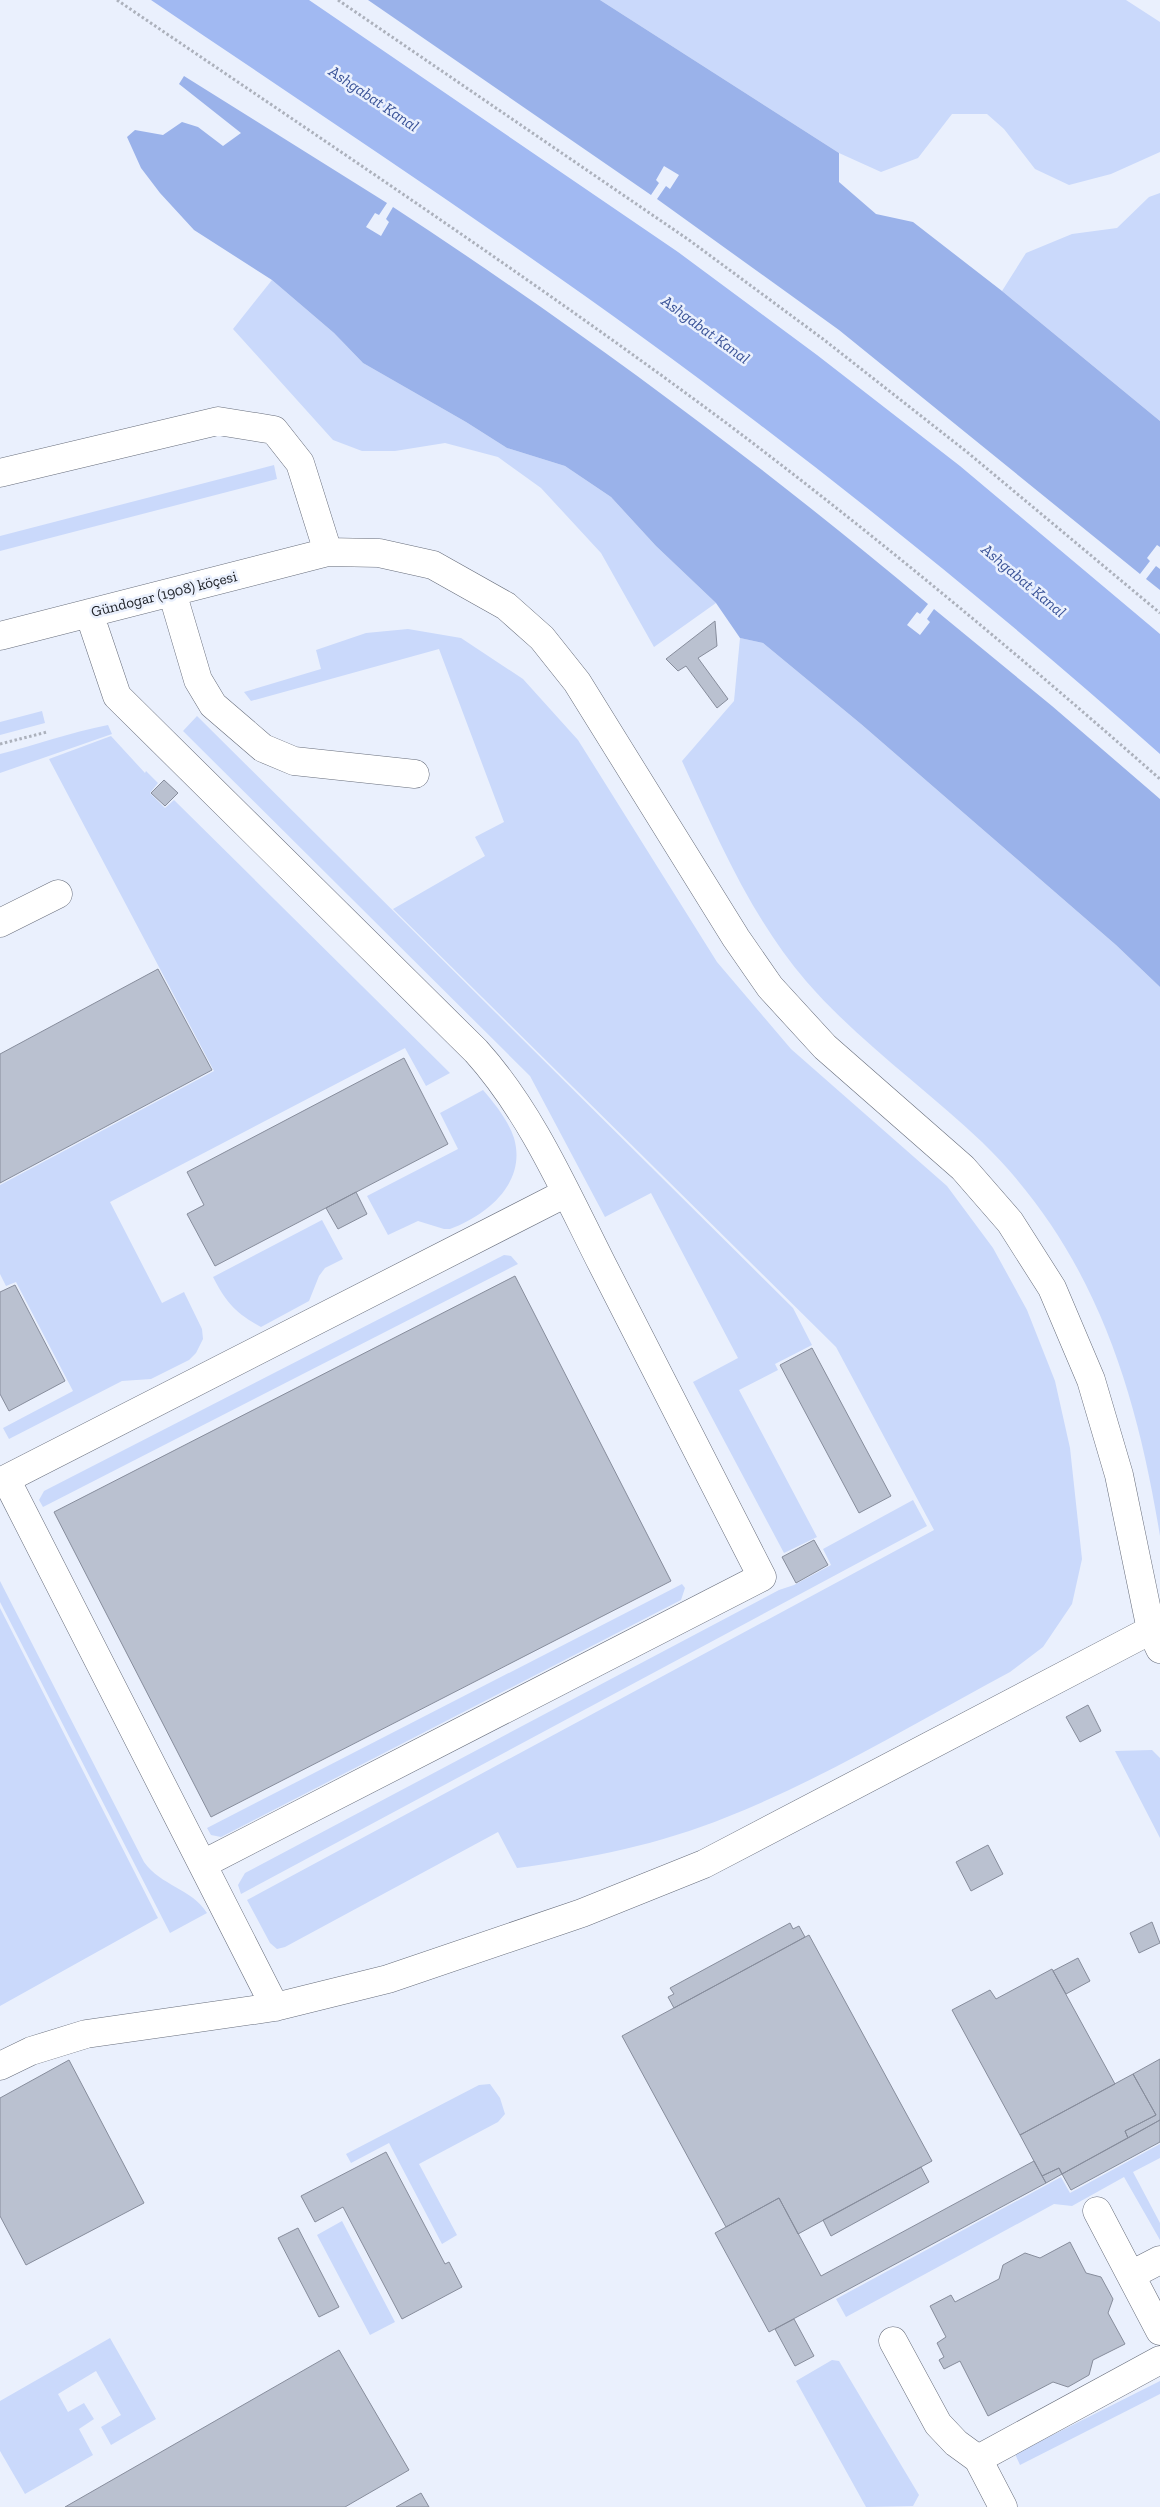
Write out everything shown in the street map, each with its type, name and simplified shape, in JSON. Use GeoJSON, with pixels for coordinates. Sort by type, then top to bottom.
{"type":"FeatureCollection","features":[{"type":"Feature","properties":{"kind":"street"},"geometry":{"type":"LineString","coordinates":[[0,474],[218,421],[274,430],[300,463],[328,552]]}},
{"type":"Feature","properties":{"kind":"street","name":"Gündogar (1908) köçesi"},"geometry":{"type":"LineString","coordinates":[[0,636],[328,552],[379,553],[433,564],[506,606],[542,638],[576,682],[736,938],[770,987],[825,1047],[963,1168],[1010,1222],[1052,1288],[1091,1380],[1119,1475],[1156,1640]]}},
{"type":"Feature","properties":{"kind":"street"},"geometry":{"type":"LineString","coordinates":[[172,592],[198,680],[213,705],[263,748],[294,761],[416,774]]}},
{"type":"Feature","properties":{"kind":"street"},"geometry":{"type":"LineString","coordinates":[[89,613],[116,696],[476,1051],[500,1077],[521,1109],[566,1193],[762,1577],[203,1864]]}},
{"type":"Feature","properties":{"kind":"street"},"geometry":{"type":"LineString","coordinates":[[0,923],[58,894]]}},
{"type":"Feature","properties":{"kind":"street"},"geometry":{"type":"LineString","coordinates":[[276,2007],[6,1479],[566,1193]]}},
{"type":"Feature","properties":{"kind":"street"},"geometry":{"type":"LineString","coordinates":[[0,2066],[31,2051],[86,2034],[276,2007],[388,1979],[582,1913],[704,1864],[1156,1640]]}},
{"type":"Feature","properties":{"kind":"street"},"geometry":{"type":"LineString","coordinates":[[1097,2211],[1160,2331]]}},
{"type":"Feature","properties":{"kind":"street"},"geometry":{"type":"LineString","coordinates":[[1131,2275],[1160,2260]]}},
{"type":"Feature","properties":{"kind":"street"},"geometry":{"type":"LineString","coordinates":[[893,2340],[938,2424],[956,2443],[978,2458],[1003,2507]]}},
{"type":"Feature","properties":{"kind":"street"},"geometry":{"type":"LineString","coordinates":[[978,2458],[1160,2360]]}},
{"type":"Feature","properties":{"kind":"path"},"geometry":{"type":"LineString","coordinates":[[117,0],[543,290],[726,423],[879,541],[1060,691],[1160,779]]}},
{"type":"Feature","properties":{"kind":"path"},"geometry":{"type":"LineString","coordinates":[[338,0],[689,240],[823,339],[968,452],[1160,613]]}},
{"type":"Feature","properties":{"kind":"path"},"geometry":{"type":"LineString","coordinates":[[0,744],[47,732]]}},
{"type":"Feature","properties":{"kind":"shaded area"},"geometry":{"type":"Polygon","coordinates":[[[368,0],[600,0],[839,153],[839,182],[876,214],[913,222],[1002,291],[1160,421],[1160,547],[1157,545],[1147,558],[1150,561],[1140,574],[839,330],[657,199],[666,186],[670,189],[679,175],[664,166],[656,180],[659,183],[651,195],[368,0]]]}},
{"type":"Feature","properties":{"kind":"shaded area"},"geometry":{"type":"Polygon","coordinates":[[[600,0],[1126,0],[1160,22],[1160,152],[1111,174],[1069,185],[1035,169],[1004,129],[987,114],[952,114],[918,158],[881,172],[839,153],[600,0]]]}},
{"type":"Feature","properties":{"kind":"shaded area"},"geometry":{"type":"Polygon","coordinates":[[[184,76],[387,203],[379,215],[375,213],[366,227],[381,236],[389,222],[386,219],[393,207],[599,348],[799,499],[928,604],[920,614],[917,612],[907,625],[920,635],[930,622],[927,619],[934,609],[1052,706],[1160,799],[1160,987],[1116,945],[861,724],[763,643],[740,638],[716,603],[656,546],[611,497],[565,466],[507,448],[466,422],[363,363],[334,333],[272,280],[194,230],[160,193],[141,168],[127,137],[135,130],[163,135],[182,122],[198,127],[223,146],[241,133],[179,84],[184,76]]]}},
{"type":"Feature","properties":{"kind":"shaded area"},"geometry":{"type":"Polygon","coordinates":[[[1160,193],[1160,421],[1002,291],[1026,253],[1072,234],[1117,228],[1149,197],[1160,193]]]}},
{"type":"Feature","properties":{"kind":"shaded area"},"geometry":{"type":"Polygon","coordinates":[[[272,280],[334,333],[363,363],[466,422],[507,448],[565,466],[611,497],[656,546],[716,603],[654,647],[601,553],[541,488],[498,457],[445,443],[395,451],[362,451],[333,440],[233,329],[272,280]]]}},
{"type":"Feature","properties":{"kind":"shaded area"},"geometry":{"type":"Polygon","coordinates":[[[274,465],[277,479],[0,551],[0,536],[274,465]]]}},
{"type":"Feature","properties":{"kind":"shaded area"},"geometry":{"type":"Polygon","coordinates":[[[1156,566],[1160,569],[1160,590],[1146,579],[1156,566]]]}},
{"type":"Feature","properties":{"kind":"shaded area"},"geometry":{"type":"Polygon","coordinates":[[[408,629],[461,638],[523,679],[578,740],[717,962],[791,1049],[947,1186],[993,1248],[1027,1310],[1055,1381],[1070,1448],[1082,1559],[1072,1604],[1043,1647],[1010,1672],[870,1749],[799,1785],[702,1827],[650,1843],[544,1864],[517,1868],[498,1832],[285,1947],[277,1949],[270,1943],[247,1900],[934,1530],[836,1347],[393,909],[485,856],[475,837],[504,822],[439,649],[251,701],[244,692],[321,669],[316,650],[366,633],[408,629]]]}},
{"type":"Feature","properties":{"kind":"shaded area"},"geometry":{"type":"Polygon","coordinates":[[[740,638],[763,643],[861,724],[1116,945],[1160,987],[1160,1536],[1138,1427],[1122,1374],[1104,1324],[1081,1275],[1053,1228],[1021,1184],[982,1142],[847,1024],[806,981],[768,930],[736,876],[708,818],[682,761],[734,701],[740,638]]]}},
{"type":"Feature","properties":{"kind":"shaded area"},"geometry":{"type":"Polygon","coordinates":[[[42,711],[45,723],[0,735],[0,722],[42,711]]]}},
{"type":"Feature","properties":{"kind":"shaded area"},"geometry":{"type":"Polygon","coordinates":[[[197,716],[793,1308],[812,1345],[775,1364],[778,1370],[739,1390],[817,1537],[784,1553],[693,1382],[738,1358],[651,1193],[605,1217],[530,1076],[183,731],[197,716]]]}},
{"type":"Feature","properties":{"kind":"shaded area"},"geometry":{"type":"Polygon","coordinates":[[[108,725],[112,734],[0,773],[0,754],[108,725]]]}},
{"type":"Feature","properties":{"kind":"shaded area"},"geometry":{"type":"Polygon","coordinates":[[[111,736],[145,773],[146,771],[158,783],[150,793],[165,808],[174,800],[450,1073],[426,1086],[405,1048],[110,1202],[162,1303],[184,1292],[202,1329],[203,1339],[196,1353],[189,1360],[151,1379],[122,1381],[9,1439],[3,1428],[73,1391],[16,1282],[6,1286],[0,1274],[0,1185],[214,1071],[49,759],[111,736]]]}},
{"type":"Feature","properties":{"kind":"shaded area"},"geometry":{"type":"Polygon","coordinates":[[[483,1090],[505,1119],[514,1138],[515,1169],[509,1183],[490,1206],[464,1223],[450,1229],[444,1229],[418,1221],[388,1235],[367,1196],[458,1149],[440,1113],[483,1090]]]}},
{"type":"Feature","properties":{"kind":"shaded area"},"geometry":{"type":"Polygon","coordinates":[[[322,1220],[343,1259],[325,1268],[319,1276],[309,1301],[261,1327],[238,1312],[222,1293],[213,1277],[322,1220]]]}},
{"type":"Feature","properties":{"kind":"shaded area"},"geometry":{"type":"Polygon","coordinates":[[[504,1255],[511,1256],[518,1264],[43,1507],[39,1500],[44,1491],[504,1255]]]}},
{"type":"Feature","properties":{"kind":"shaded area"},"geometry":{"type":"Polygon","coordinates":[[[913,1500],[927,1526],[241,1894],[238,1885],[245,1873],[779,1590],[794,1585],[831,1565],[823,1549],[913,1500]]]}},
{"type":"Feature","properties":{"kind":"shaded area"},"geometry":{"type":"Polygon","coordinates":[[[0,1581],[144,1862],[159,1877],[193,1898],[207,1913],[170,1933],[0,1602],[0,1581]]]}},
{"type":"Feature","properties":{"kind":"shaded area"},"geometry":{"type":"Polygon","coordinates":[[[682,1584],[685,1588],[681,1600],[221,1837],[211,1835],[207,1828],[682,1584]]]}},
{"type":"Feature","properties":{"kind":"shaded area"},"geometry":{"type":"Polygon","coordinates":[[[0,1608],[158,1918],[0,2006],[0,1608]]]}},
{"type":"Feature","properties":{"kind":"shaded area"},"geometry":{"type":"Polygon","coordinates":[[[1152,1750],[1160,1758],[1160,1838],[1115,1751],[1152,1750]]]}},
{"type":"Feature","properties":{"kind":"shaded area"},"geometry":{"type":"Polygon","coordinates":[[[490,2084],[500,2098],[505,2114],[498,2122],[419,2164],[457,2235],[442,2244],[389,2143],[351,2163],[346,2154],[479,2085],[490,2084]]]}},
{"type":"Feature","properties":{"kind":"shaded area"},"geometry":{"type":"Polygon","coordinates":[[[1160,2144],[1160,2158],[1133,2172],[1160,2223],[1160,2240],[1124,2177],[1072,2206],[1054,2204],[846,2317],[836,2299],[1061,2177],[1070,2193],[1160,2144]]]}},
{"type":"Feature","properties":{"kind":"shaded area"},"geometry":{"type":"Polygon","coordinates":[[[342,2221],[395,2322],[370,2335],[317,2235],[342,2221]]]}},
{"type":"Feature","properties":{"kind":"shaded area"},"geometry":{"type":"Polygon","coordinates":[[[110,2338],[156,2419],[111,2445],[101,2427],[121,2415],[96,2371],[58,2394],[68,2412],[84,2403],[94,2419],[79,2429],[93,2455],[25,2494],[0,2451],[0,2401],[110,2338]]]}},
{"type":"Feature","properties":{"kind":"shaded area"},"geometry":{"type":"Polygon","coordinates":[[[832,2360],[839,2361],[919,2495],[913,2506],[866,2507],[796,2381],[832,2360]]]}},
{"type":"Feature","properties":{"kind":"shaded area"},"geometry":{"type":"Polygon","coordinates":[[[1160,2381],[1160,2394],[1020,2465],[1015,2454],[1160,2381]]]}},
{"type":"Feature","properties":{"kind":"water","name":"Ashgabat Kanal"},"geometry":{"type":"Polygon","coordinates":[[[151,0],[309,0],[678,252],[817,355],[960,466],[1160,634],[1160,754],[1013,627],[913,544],[685,368],[534,260],[151,0]]]}},
{"type":"Feature","properties":{"kind":"building"},"geometry":{"type":"Polygon","coordinates":[[[715,621],[717,646],[698,658],[728,699],[717,708],[686,666],[678,671],[666,659],[715,621]]]}},
{"type":"Feature","properties":{"kind":"building"},"geometry":{"type":"Polygon","coordinates":[[[164,780],[178,793],[165,806],[151,793],[164,780]]]}},
{"type":"Feature","properties":{"kind":"building"},"geometry":{"type":"Polygon","coordinates":[[[158,969],[212,1070],[0,1183],[0,1054],[158,969]]]}},
{"type":"Feature","properties":{"kind":"building"},"geometry":{"type":"Polygon","coordinates":[[[404,1058],[448,1144],[215,1266],[187,1214],[204,1205],[187,1172],[404,1058]]]}},
{"type":"Feature","properties":{"kind":"building"},"geometry":{"type":"Polygon","coordinates":[[[356,1192],[367,1214],[338,1229],[326,1208],[356,1192]]]}},
{"type":"Feature","properties":{"kind":"building"},"geometry":{"type":"Polygon","coordinates":[[[515,1276],[671,1581],[211,1817],[54,1512],[515,1276]]]}},
{"type":"Feature","properties":{"kind":"building"},"geometry":{"type":"Polygon","coordinates":[[[15,1285],[65,1381],[9,1411],[0,1394],[0,1292],[15,1285]]]}},
{"type":"Feature","properties":{"kind":"building"},"geometry":{"type":"Polygon","coordinates":[[[812,1348],[891,1496],[859,1513],[780,1365],[812,1348]]]}},
{"type":"Feature","properties":{"kind":"building"},"geometry":{"type":"Polygon","coordinates":[[[814,1540],[828,1565],[796,1583],[782,1557],[814,1540]]]}},
{"type":"Feature","properties":{"kind":"building"},"geometry":{"type":"Polygon","coordinates":[[[1088,1705],[1101,1731],[1080,1742],[1066,1717],[1088,1705]]]}},
{"type":"Feature","properties":{"kind":"building"},"geometry":{"type":"Polygon","coordinates":[[[988,1845],[1003,1874],[971,1891],[956,1862],[988,1845]]]}},
{"type":"Feature","properties":{"kind":"building"},"geometry":{"type":"Polygon","coordinates":[[[1152,1922],[1160,1943],[1139,1953],[1130,1933],[1152,1922]]]}},
{"type":"Feature","properties":{"kind":"building"},"geometry":{"type":"Polygon","coordinates":[[[790,1923],[793,1929],[799,1926],[805,1937],[674,2008],[668,1997],[674,1994],[670,1988],[790,1923]]]}},
{"type":"Feature","properties":{"kind":"building"},"geometry":{"type":"Polygon","coordinates":[[[809,1935],[932,2161],[798,2234],[779,2198],[726,2227],[622,2036],[809,1935]]]}},
{"type":"Feature","properties":{"kind":"building"},"geometry":{"type":"Polygon","coordinates":[[[1078,1958],[1090,1981],[1066,1994],[1053,1971],[1078,1958]]]}},
{"type":"Feature","properties":{"kind":"building"},"geometry":{"type":"Polygon","coordinates":[[[1052,1969],[1115,2084],[1020,2135],[952,2010],[990,1990],[996,1999],[1052,1969]]]}},
{"type":"Feature","properties":{"kind":"building"},"geometry":{"type":"Polygon","coordinates":[[[1160,2059],[1160,2120],[1128,2138],[1125,2131],[1156,2115],[1133,2074],[1160,2059]]]}},
{"type":"Feature","properties":{"kind":"building"},"geometry":{"type":"Polygon","coordinates":[[[69,2060],[144,2203],[26,2265],[0,2216],[0,2098],[69,2060]]]}},
{"type":"Feature","properties":{"kind":"building"},"geometry":{"type":"Polygon","coordinates":[[[1133,2074],[1156,2115],[1125,2131],[1128,2138],[1062,2174],[1059,2168],[1042,2176],[1020,2135],[1133,2074]]]}},
{"type":"Feature","properties":{"kind":"building"},"geometry":{"type":"Polygon","coordinates":[[[1160,2120],[1160,2142],[1071,2190],[1062,2174],[1160,2120]]]}},
{"type":"Feature","properties":{"kind":"building"},"geometry":{"type":"Polygon","coordinates":[[[386,2152],[445,2264],[449,2262],[462,2287],[402,2319],[343,2207],[315,2222],[301,2196],[386,2152]]]}},
{"type":"Feature","properties":{"kind":"building"},"geometry":{"type":"Polygon","coordinates":[[[1034,2161],[1046,2183],[769,2332],[715,2233],[779,2198],[821,2276],[1034,2161]]]}},
{"type":"Feature","properties":{"kind":"building"},"geometry":{"type":"Polygon","coordinates":[[[921,2167],[929,2182],[831,2236],[823,2220],[921,2167]]]}},
{"type":"Feature","properties":{"kind":"building"},"geometry":{"type":"Polygon","coordinates":[[[1059,2168],[1062,2174],[1046,2183],[1042,2176],[1059,2168]]]}},
{"type":"Feature","properties":{"kind":"building"},"geometry":{"type":"Polygon","coordinates":[[[298,2228],[339,2307],[319,2317],[278,2238],[298,2228]]]}},
{"type":"Feature","properties":{"kind":"building"},"geometry":{"type":"Polygon","coordinates":[[[1070,2242],[1086,2273],[1101,2277],[1113,2299],[1108,2313],[1125,2344],[1093,2360],[1089,2375],[1068,2387],[1053,2382],[988,2416],[960,2361],[944,2369],[939,2360],[944,2357],[937,2343],[946,2337],[930,2306],[951,2295],[955,2302],[999,2279],[1003,2265],[1025,2253],[1040,2258],[1070,2242]]]}},
{"type":"Feature","properties":{"kind":"building"},"geometry":{"type":"Polygon","coordinates":[[[794,2319],[814,2356],[795,2366],[775,2329],[794,2319]]]}},
{"type":"Feature","properties":{"kind":"building"},"geometry":{"type":"Polygon","coordinates":[[[339,2350],[409,2470],[345,2507],[65,2507],[339,2350]]]}},
{"type":"Feature","properties":{"kind":"building"},"geometry":{"type":"Polygon","coordinates":[[[421,2493],[429,2507],[396,2507],[421,2493]]]}}]}
